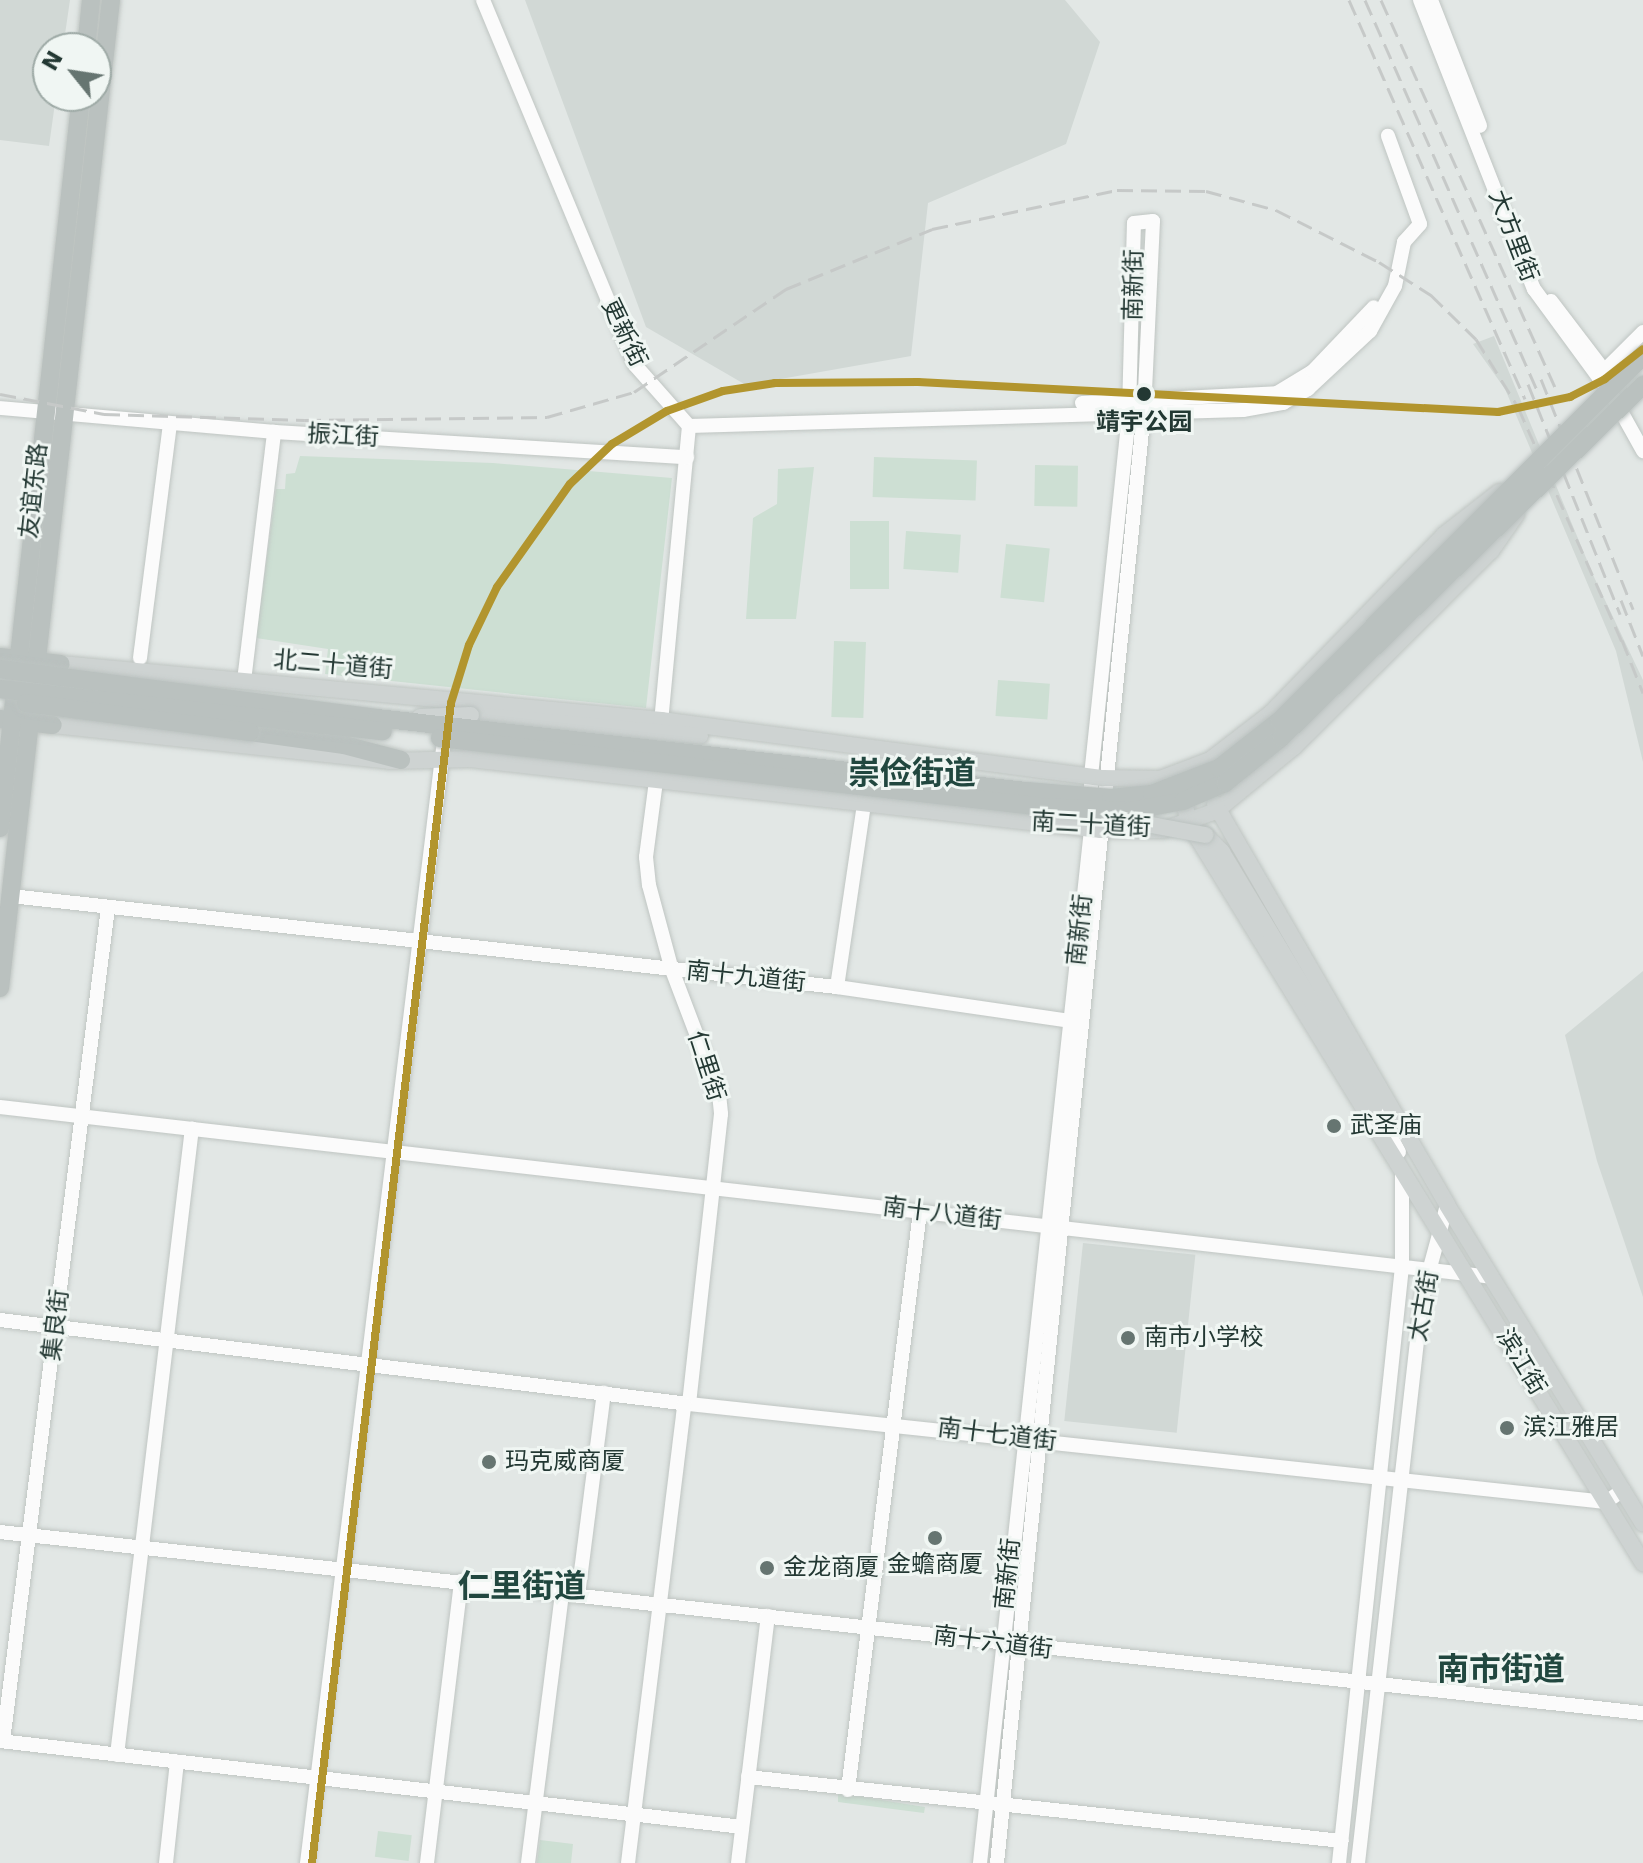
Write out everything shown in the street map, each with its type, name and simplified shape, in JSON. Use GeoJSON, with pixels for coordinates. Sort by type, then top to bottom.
{"type":"FeatureCollection","features":[{"type":"Feature","properties":{"kind":"highway"},"geometry":{"type":"LineString","coordinates":[[88,32],[91,0]]}},
{"type":"Feature","properties":{"kind":"highway","name":"友谊东路"},"geometry":{"type":"LineString","coordinates":[[0,988],[40,661],[111,0]]}},
{"type":"Feature","properties":{"kind":"highway","name":"友谊东路"},"geometry":{"type":"LineString","coordinates":[[0,828],[6,720],[20,659],[79,112]]}},
{"type":"Feature","properties":{"kind":"highway"},"geometry":{"type":"LineString","coordinates":[[0,689],[60,678],[377,718],[1026,791],[1111,798],[1152,794],[1219,768],[1279,721],[1519,476],[1643,356]]}},
{"type":"Feature","properties":{"kind":"highway"},"geometry":{"type":"LineString","coordinates":[[0,669],[1044,807],[1157,807],[1225,783],[1281,738],[1643,385]]}},
{"type":"Feature","properties":{"kind":"highway","name":"北二十道街"},"geometry":{"type":"LineString","coordinates":[[0,657],[40,661],[60,678]]}},
{"type":"Feature","properties":{"kind":"highway"},"geometry":{"type":"LineString","coordinates":[[0,698],[344,745],[401,760]]}},
{"type":"Feature","properties":{"kind":"highway"},"geometry":{"type":"LineString","coordinates":[[6,720],[53,725]]}},
{"type":"Feature","properties":{"kind":"main road","name":"南二十道街"},"geometry":{"type":"LineString","coordinates":[[661,720],[1097,777],[1138,781],[1179,775],[1210,760],[1271,713],[1444,535],[1519,476]]}},
{"type":"Feature","properties":{"kind":"main road","name":"南二十道街"},"geometry":{"type":"LineString","coordinates":[[656,781],[1096,829],[1138,832],[1188,822],[1216,811],[1294,747],[1491,551],[1533,491]]}},
{"type":"Feature","properties":{"kind":"main road","name":"北二十道街"},"geometry":{"type":"LineString","coordinates":[[60,678],[244,681],[661,720]]}},
{"type":"Feature","properties":{"kind":"main road"},"geometry":{"type":"LineString","coordinates":[[377,718],[471,715],[973,760]]}},
{"type":"Feature","properties":{"kind":"main road"},"geometry":{"type":"LineString","coordinates":[[53,725],[401,760],[442,758],[656,781]]}},
{"type":"Feature","properties":{"kind":"main road"},"geometry":{"type":"LineString","coordinates":[[1210,760],[1216,811],[1447,1205]]}},
{"type":"Feature","properties":{"kind":"main road"},"geometry":{"type":"LineString","coordinates":[[1179,775],[1188,822],[1402,1173],[1425,1202]]}},
{"type":"Feature","properties":{"kind":"main road"},"geometry":{"type":"LineString","coordinates":[[1044,807],[1183,827],[1205,835],[1222,852],[1375,1107]]}},
{"type":"Feature","properties":{"kind":"main road","name":"滨江街"},"geometry":{"type":"LineString","coordinates":[[1425,1202],[1643,1563]]}},
{"type":"Feature","properties":{"kind":"main road","name":"滨江街"},"geometry":{"type":"LineString","coordinates":[[1447,1205],[1643,1524]]}},
{"type":"Feature","properties":{"kind":"street","name":"更新街"},"geometry":{"type":"LineString","coordinates":[[483,0],[635,365],[686,423]]}},
{"type":"Feature","properties":{"kind":"street","name":"大方里街"},"geometry":{"type":"LineString","coordinates":[[1420,0],[1534,289],[1639,428]]}},
{"type":"Feature","properties":{"kind":"street","name":"大方里街"},"geometry":{"type":"LineString","coordinates":[[1431,0],[1540,281],[1604,371],[1639,428],[1643,451]]}},
{"type":"Feature","properties":{"kind":"street"},"geometry":{"type":"LineString","coordinates":[[661,720],[687,457],[686,423],[1137,406],[1255,409],[1298,396],[1370,331],[1395,286],[1404,242],[1420,224],[1388,136]]}},
{"type":"Feature","properties":{"kind":"street","name":"南新街"},"geometry":{"type":"LineString","coordinates":[[997,1863],[1063,1228],[1096,829],[1097,777],[1137,406],[1153,221],[1134,223],[1137,406]]}},
{"type":"Feature","properties":{"kind":"street"},"geometry":{"type":"LineString","coordinates":[[1604,371],[1643,332]]}},
{"type":"Feature","properties":{"kind":"street","name":"振江街"},"geometry":{"type":"LineString","coordinates":[[0,408],[274,432],[687,457]]}},
{"type":"Feature","properties":{"kind":"street"},"geometry":{"type":"LineString","coordinates":[[140,658],[170,424]]}},
{"type":"Feature","properties":{"kind":"street"},"geometry":{"type":"LineString","coordinates":[[244,681],[274,432]]}},
{"type":"Feature","properties":{"kind":"street"},"geometry":{"type":"LineString","coordinates":[[307,1863],[449,700]]}},
{"type":"Feature","properties":{"kind":"street","name":"仁里街"},"geometry":{"type":"LineString","coordinates":[[628,1863],[714,1187],[719,1094],[672,970],[646,857],[656,781]]}},
{"type":"Feature","properties":{"kind":"street"},"geometry":{"type":"LineString","coordinates":[[837,987],[864,805]]}},
{"type":"Feature","properties":{"kind":"street","name":"南新街"},"geometry":{"type":"LineString","coordinates":[[980,1863],[1045,1226],[1096,829]]}},
{"type":"Feature","properties":{"kind":"street","name":"南十九道街"},"geometry":{"type":"LineString","coordinates":[[11,896],[837,987],[1070,1021]]}},
{"type":"Feature","properties":{"kind":"street","name":"集良街"},"geometry":{"type":"LineString","coordinates":[[2,1741],[108,908]]}},
{"type":"Feature","properties":{"kind":"street","name":"南十八道街"},"geometry":{"type":"LineString","coordinates":[[0,1107],[1491,1277]]}},
{"type":"Feature","properties":{"kind":"street"},"geometry":{"type":"LineString","coordinates":[[1375,1107],[1425,1202]]}},
{"type":"Feature","properties":{"kind":"street"},"geometry":{"type":"LineString","coordinates":[[117,1755],[192,1128]]}},
{"type":"Feature","properties":{"kind":"street","name":"太古街"},"geometry":{"type":"LineString","coordinates":[[1339,1863],[1402,1267],[1402,1173]]}},
{"type":"Feature","properties":{"kind":"street","name":"太古街"},"geometry":{"type":"LineString","coordinates":[[1358,1863],[1401,1477],[1429,1270],[1447,1205]]}},
{"type":"Feature","properties":{"kind":"street"},"geometry":{"type":"LineString","coordinates":[[848,1790],[920,1212]]}},
{"type":"Feature","properties":{"kind":"street","name":"南十七道街"},"geometry":{"type":"LineString","coordinates":[[0,1320],[368,1362],[686,1404],[894,1422],[1023,1439],[1401,1477],[1606,1502]]}},
{"type":"Feature","properties":{"kind":"street"},"geometry":{"type":"LineString","coordinates":[[578,1595],[604,1393]]}},
{"type":"Feature","properties":{"kind":"street"},"geometry":{"type":"LineString","coordinates":[[1606,1502],[1623,1490]]}},
{"type":"Feature","properties":{"kind":"street","name":"南十六道街"},"geometry":{"type":"LineString","coordinates":[[0,1532],[461,1581],[1018,1647],[1643,1713]]}},
{"type":"Feature","properties":{"kind":"street"},"geometry":{"type":"LineString","coordinates":[[427,1863],[461,1581]]}},
{"type":"Feature","properties":{"kind":"street"},"geometry":{"type":"LineString","coordinates":[[528,1863],[562,1593]]}},
{"type":"Feature","properties":{"kind":"street"},"geometry":{"type":"LineString","coordinates":[[738,1863],[768,1616]]}},
{"type":"Feature","properties":{"kind":"street"},"geometry":{"type":"LineString","coordinates":[[2,1741],[742,1827]]}},
{"type":"Feature","properties":{"kind":"street"},"geometry":{"type":"LineString","coordinates":[[166,1863],[177,1762]]}},
{"type":"Feature","properties":{"kind":"street"},"geometry":{"type":"LineString","coordinates":[[748,1777],[986,1806],[1342,1841]]}},
{"type":"Feature","properties":{"kind":"shaded area"},"geometry":{"type":"Polygon","coordinates":[[[0,0],[70,0],[65,32],[32,32],[32,112],[54,112],[49,146],[0,140],[0,0]]]}},
{"type":"Feature","properties":{"kind":"shaded area"},"geometry":{"type":"Polygon","coordinates":[[[525,0],[1065,0],[1100,42],[1066,144],[928,203],[911,356],[746,385],[646,327],[525,0]]]}},
{"type":"Feature","properties":{"kind":"shaded area"},"geometry":{"type":"Polygon","coordinates":[[[1494,336],[1594,577],[1643,680],[1643,762],[1616,651],[1505,389],[1473,344],[1494,336]]]}},
{"type":"Feature","properties":{"kind":"shaded area"},"geometry":{"type":"Polygon","coordinates":[[[1643,971],[1643,1297],[1597,1161],[1565,1035],[1643,971]]]}},
{"type":"Feature","properties":{"kind":"shaded area","name":"南市小学校"},"geometry":{"type":"Polygon","coordinates":[[[1083,1243],[1195,1255],[1177,1433],[1064,1421],[1083,1243]]]}},
{"type":"Feature","properties":{"kind":"green space"},"geometry":{"type":"Polygon","coordinates":[[[300,456],[493,463],[672,478],[646,708],[325,674],[328,649],[256,638],[276,489],[285,489],[286,474],[295,473],[300,456]]]}},
{"type":"Feature","properties":{"kind":"green space"},"geometry":{"type":"Polygon","coordinates":[[[874,457],[977,461],[976,501],[873,497],[874,457]]]}},
{"type":"Feature","properties":{"kind":"green space"},"geometry":{"type":"Polygon","coordinates":[[[1035,465],[1078,466],[1077,507],[1034,506],[1035,465]]]}},
{"type":"Feature","properties":{"kind":"green space"},"geometry":{"type":"Polygon","coordinates":[[[814,467],[796,619],[746,619],[753,518],[777,504],[778,469],[814,467]]]}},
{"type":"Feature","properties":{"kind":"green space"},"geometry":{"type":"Polygon","coordinates":[[[850,521],[889,521],[889,589],[850,589],[850,521]]]}},
{"type":"Feature","properties":{"kind":"green space"},"geometry":{"type":"Polygon","coordinates":[[[906,531],[961,535],[958,573],[903,569],[906,531]]]}},
{"type":"Feature","properties":{"kind":"green space"},"geometry":{"type":"Polygon","coordinates":[[[1006,544],[1050,549],[1044,602],[1000,598],[1006,544]]]}},
{"type":"Feature","properties":{"kind":"green space"},"geometry":{"type":"Polygon","coordinates":[[[834,641],[866,642],[863,718],[831,717],[834,641]]]}},
{"type":"Feature","properties":{"kind":"green space"},"geometry":{"type":"Polygon","coordinates":[[[998,680],[1050,684],[1047,720],[995,716],[998,680]]]}},
{"type":"Feature","properties":{"kind":"green space"},"geometry":{"type":"Polygon","coordinates":[[[838,1793],[925,1807],[924,1813],[838,1802],[838,1793]]]}},
{"type":"Feature","properties":{"kind":"green space"},"geometry":{"type":"Polygon","coordinates":[[[378,1831],[412,1835],[409,1861],[375,1857],[378,1831]]]}},
{"type":"Feature","properties":{"kind":"green space"},"geometry":{"type":"Polygon","coordinates":[[[540,1840],[573,1844],[571,1863],[537,1863],[540,1840]]]}},
{"type":"Feature","properties":{"kind":"railway"},"geometry":{"type":"LineString","coordinates":[[1349,0],[1525,399]]}},
{"type":"Feature","properties":{"kind":"railway"},"geometry":{"type":"LineString","coordinates":[[1365,0],[1538,392]]}},
{"type":"Feature","properties":{"kind":"railway"},"geometry":{"type":"LineString","coordinates":[[1381,0],[1555,387]]}},
{"type":"Feature","properties":{"kind":"railway"},"geometry":{"type":"LineString","coordinates":[[0,394],[104,414],[305,420],[547,417],[634,392],[786,289],[932,229],[1117,190],[1206,191],[1276,210],[1379,262],[1431,295],[1476,339],[1518,407],[1625,649]]}},
{"type":"Feature","properties":{"kind":"railway"},"geometry":{"type":"LineString","coordinates":[[1541,379],[1633,609]]}},
{"type":"Feature","properties":{"kind":"railway"},"geometry":{"type":"LineString","coordinates":[[1528,384],[1620,614]]}},
{"type":"Feature","properties":{"kind":"railway"},"geometry":{"type":"LineString","coordinates":[[1621,600],[1643,656]]}},
{"type":"Feature","properties":{"kind":"railway"},"geometry":{"type":"LineString","coordinates":[[1622,640],[1643,693]]}},
{"type":"Feature","properties":{"kind":"transit line"},"geometry":{"type":"LineString","coordinates":[[312,1863],[451,703],[469,645],[497,587],[570,484],[612,444],[667,411],[723,391],[775,383],[918,382],[1498,412],[1570,397],[1605,379],[1643,349]]}},
{"type":"Feature","properties":{"kind":"place","name":"靖宇公园"},"geometry":{"type":"Point","coordinates":[1144,394]}},
{"type":"Feature","properties":{"kind":"place","name":"武圣庙"},"geometry":{"type":"Point","coordinates":[1334,1126]}},
{"type":"Feature","properties":{"kind":"place","name":"南市小学校"},"geometry":{"type":"Point","coordinates":[1128,1338]}},
{"type":"Feature","properties":{"kind":"place","name":"滨江雅居"},"geometry":{"type":"Point","coordinates":[1507,1428]}},
{"type":"Feature","properties":{"kind":"place","name":"玛克威商厦"},"geometry":{"type":"Point","coordinates":[489,1462]}},
{"type":"Feature","properties":{"kind":"place","name":"金蟾商厦"},"geometry":{"type":"Point","coordinates":[935,1538]}},
{"type":"Feature","properties":{"kind":"place","name":"金龙商厦"},"geometry":{"type":"Point","coordinates":[767,1568]}},
{"type":"Feature","properties":{"kind":"district","name":"崇俭街道"},"geometry":{"type":"Point","coordinates":[912,773]}},
{"type":"Feature","properties":{"kind":"district","name":"仁里街道"},"geometry":{"type":"Point","coordinates":[522,1586]}},
{"type":"Feature","properties":{"kind":"district","name":"南市街道"},"geometry":{"type":"Point","coordinates":[1501,1669]}}]}
